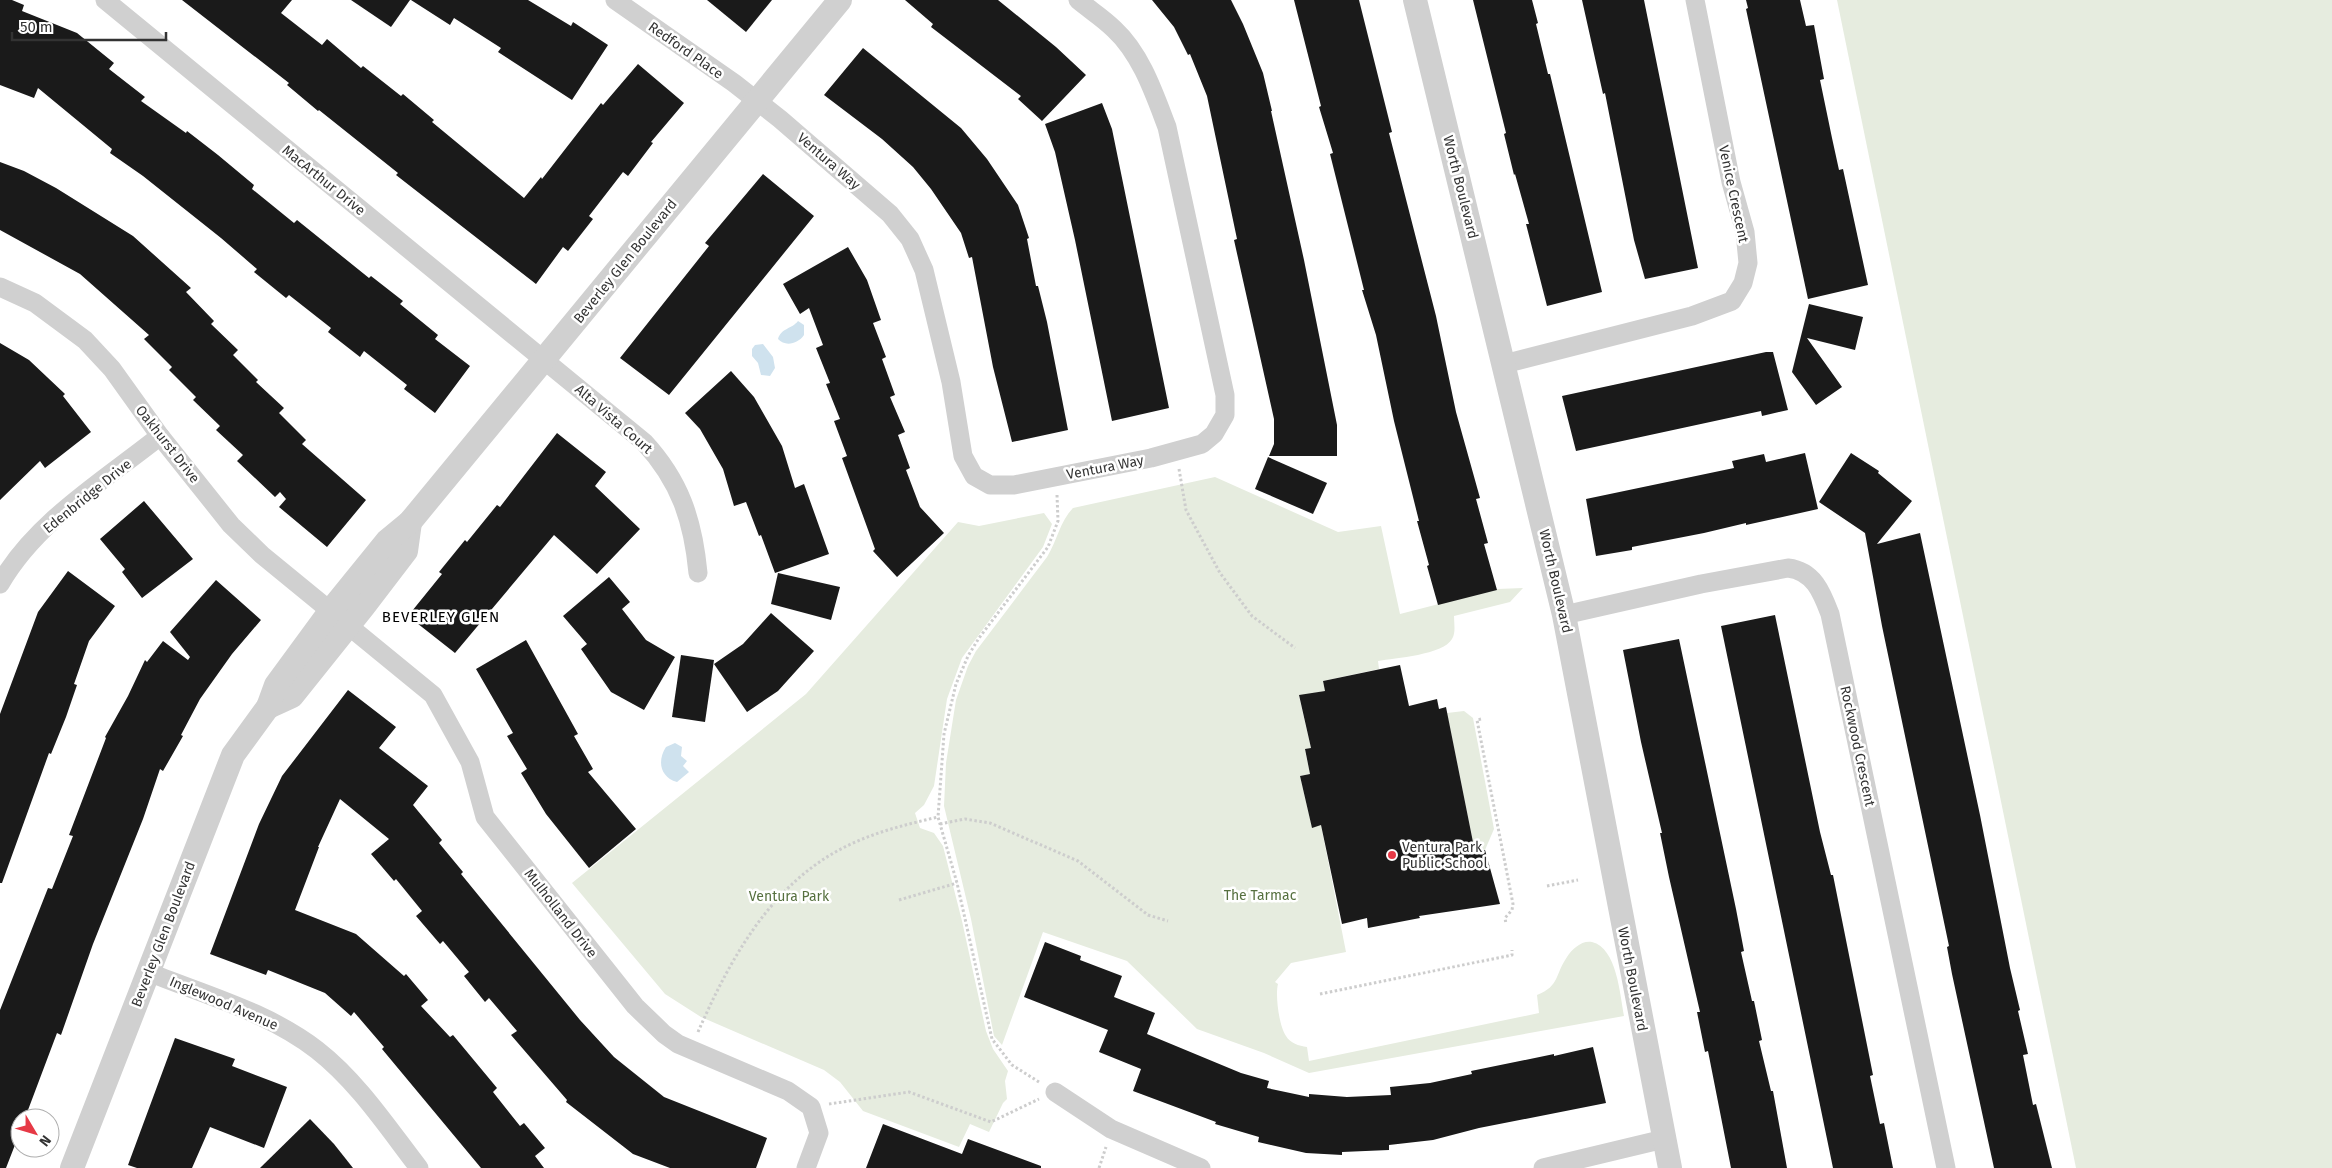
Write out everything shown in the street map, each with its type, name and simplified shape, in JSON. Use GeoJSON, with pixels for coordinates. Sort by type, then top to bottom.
{"type":"FeatureCollection","features":[{"type":"Feature","properties":{"kind":"street","name":"MacArthur Drive"},"geometry":{"type":"LineString","coordinates":[[105,0],[544,360]]}},
{"type":"Feature","properties":{"kind":"street","name":"Redford Place"},"geometry":{"type":"LineString","coordinates":[[615,0],[734,83],[756,101]]}},
{"type":"Feature","properties":{"kind":"street","name":"Beverley Glen Boulevard"},"geometry":{"type":"LineString","coordinates":[[72,1168],[233,755],[268,707],[276,685],[331,610],[388,540],[410,522],[840,0]]}},
{"type":"Feature","properties":{"kind":"street","name":"Ventura Way"},"geometry":{"type":"LineString","coordinates":[[756,101],[780,118],[890,214],[910,238],[924,270],[951,382],[963,456],[974,476],[990,485],[1014,485],[1202,444],[1214,434],[1225,415],[1225,396],[1167,127],[1152,87],[1133,52],[1115,30],[1078,0]]}},
{"type":"Feature","properties":{"kind":"street","name":"Worth Boulevard"},"geometry":{"type":"LineString","coordinates":[[1414,0],[1564,615],[1670,1168]]}},
{"type":"Feature","properties":{"kind":"street","name":"Venice Crescent"},"geometry":{"type":"LineString","coordinates":[[1504,364],[1692,316],[1732,301],[1743,283],[1748,263],[1745,232],[1731,182],[1695,0]]}},
{"type":"Feature","properties":{"kind":"street","name":"Oakhurst Drive"},"geometry":{"type":"LineString","coordinates":[[0,287],[35,303],[85,340],[112,369],[160,436],[231,525],[262,554],[331,610]]}},
{"type":"Feature","properties":{"kind":"street","name":"Alta Vista Court"},"geometry":{"type":"LineString","coordinates":[[544,360],[639,437],[666,468],[686,509],[695,548],[698,573]]}},
{"type":"Feature","properties":{"kind":"street","name":"Edenbridge Drive"},"geometry":{"type":"LineString","coordinates":[[0,584],[26,548],[54,520],[160,436]]}},
{"type":"Feature","properties":{"kind":"street","name":"Beverley Glen Boulevard"},"geometry":{"type":"LineString","coordinates":[[268,707],[292,696],[406,551],[410,522]]}},
{"type":"Feature","properties":{"kind":"street","name":"Rockwood Crescent"},"geometry":{"type":"LineString","coordinates":[[1564,615],[1701,584],[1788,568],[1799,569],[1818,585],[1830,614],[1946,1168]]}},
{"type":"Feature","properties":{"kind":"street","name":"Mulholland Drive"},"geometry":{"type":"LineString","coordinates":[[331,610],[433,695],[470,762],[485,817],[635,1006],[664,1034],[690,1050],[788,1092],[811,1107]]}},
{"type":"Feature","properties":{"kind":"street","name":"Inglewood Avenue"},"geometry":{"type":"LineString","coordinates":[[148,972],[262,1017],[318,1050],[352,1082],[419,1168]]}},
{"type":"Feature","properties":{"kind":"street"},"geometry":{"type":"LineString","coordinates":[[1055,1092],[1111,1129],[1200,1168]]}},
{"type":"Feature","properties":{"kind":"street"},"geometry":{"type":"LineString","coordinates":[[806,1168],[819,1133],[811,1107]]}},
{"type":"Feature","properties":{"kind":"street"},"geometry":{"type":"LineString","coordinates":[[1543,1168],[1664,1139]]}},
{"type":"Feature","properties":{"kind":"path"},"geometry":{"type":"LineString","coordinates":[[1176,451],[1186,510],[1220,573],[1252,616],[1295,648]]}},
{"type":"Feature","properties":{"kind":"path"},"geometry":{"type":"LineString","coordinates":[[1055,1092],[1012,1065],[992,1039],[957,883],[938,817],[944,734],[956,684],[974,646],[1042,557],[1052,539],[1058,521],[1056,477]]}},
{"type":"Feature","properties":{"kind":"path"},"geometry":{"type":"LineString","coordinates":[[1481,719],[1477,720],[1513,904],[1508,916],[1505,918],[1506,924]]}},
{"type":"Feature","properties":{"kind":"path"},"geometry":{"type":"LineString","coordinates":[[690,1050],[740,950],[764,913],[783,891],[812,868],[850,844],[888,829],[938,817]]}},
{"type":"Feature","properties":{"kind":"path"},"geometry":{"type":"LineString","coordinates":[[940,824],[965,819],[979,819],[990,823],[1078,861],[1148,915],[1168,921]]}},
{"type":"Feature","properties":{"kind":"path"},"geometry":{"type":"LineString","coordinates":[[1546,886],[1578,880]]}},
{"type":"Feature","properties":{"kind":"path"},"geometry":{"type":"LineString","coordinates":[[899,900],[957,883]]}},
{"type":"Feature","properties":{"kind":"path"},"geometry":{"type":"LineString","coordinates":[[1320,994],[1512,955],[1512,950]]}},
{"type":"Feature","properties":{"kind":"path"},"geometry":{"type":"LineString","coordinates":[[811,1107],[909,1092],[991,1122],[1055,1092]]}},
{"type":"Feature","properties":{"kind":"green space"},"geometry":{"type":"Polygon","coordinates":[[[1837,0],[2332,0],[2332,1168],[2076,1168],[1837,0]]]}},
{"type":"Feature","properties":{"kind":"green space","name":"The Tarmac"},"geometry":{"type":"Polygon","coordinates":[[[1215,477],[1338,532],[1381,526],[1400,614],[1497,589],[1523,588],[1510,602],[1454,616],[1452,639],[1439,649],[1418,655],[1378,661],[1379,669],[1323,681],[1325,691],[1299,696],[1311,748],[1305,750],[1310,774],[1300,776],[1312,827],[1321,825],[1346,952],[1291,963],[1275,982],[1278,984],[1277,995],[1280,1018],[1284,1031],[1290,1041],[1307,1047],[1309,1061],[1539,1013],[1537,995],[1550,988],[1567,957],[1585,942],[1592,942],[1600,946],[1607,953],[1616,973],[1624,1016],[1309,1073],[1264,1053],[1197,1029],[1127,961],[1043,932],[1002,1045],[994,1036],[971,919],[944,806],[946,763],[956,700],[968,666],[976,651],[1047,557],[1065,519],[1073,508],[1215,477]]]}},
{"type":"Feature","properties":{"kind":"green space","name":"Ventura Park"},"geometry":{"type":"Polygon","coordinates":[[[1044,513],[1052,524],[1043,547],[962,658],[947,699],[934,786],[924,805],[915,813],[920,828],[934,833],[943,846],[962,921],[986,1031],[993,1049],[1008,1071],[1005,1081],[1007,1099],[1003,1103],[989,1132],[970,1124],[959,1147],[863,1111],[840,1082],[824,1070],[701,1017],[665,994],[572,883],[806,694],[958,522],[979,526],[1044,513]]]}},
{"type":"Feature","properties":{"kind":"green space"},"geometry":{"type":"Polygon","coordinates":[[[1464,711],[1473,718],[1494,829],[1485,850],[1475,852],[1447,713],[1464,711]]]}},
{"type":"Feature","properties":{"kind":"water"},"geometry":{"type":"Polygon","coordinates":[[[798,321],[804,325],[804,335],[798,341],[788,344],[778,339],[779,335],[798,321]]]}},
{"type":"Feature","properties":{"kind":"water"},"geometry":{"type":"Polygon","coordinates":[[[763,344],[773,357],[775,368],[770,376],[761,375],[758,363],[752,356],[752,349],[755,345],[763,344]]]}},
{"type":"Feature","properties":{"kind":"water"},"geometry":{"type":"Polygon","coordinates":[[[675,743],[682,747],[681,756],[687,761],[683,766],[689,772],[677,782],[667,776],[661,763],[666,747],[675,743]]]}},
{"type":"Feature","properties":{"kind":"building"},"geometry":{"type":"Polygon","coordinates":[[[0,0],[12,0],[24,5],[22,11],[77,33],[114,63],[109,69],[145,97],[141,101],[186,133],[187,131],[218,155],[254,185],[252,189],[294,223],[297,220],[369,278],[371,276],[403,301],[400,304],[438,335],[435,339],[470,366],[435,413],[404,389],[407,385],[364,351],[360,357],[328,332],[331,328],[289,295],[286,298],[254,272],[257,269],[221,238],[143,176],[110,153],[112,149],[38,88],[34,98],[0,85],[0,0]]]}},
{"type":"Feature","properties":{"kind":"building"},"geometry":{"type":"Polygon","coordinates":[[[182,0],[292,0],[281,13],[322,45],[327,39],[361,68],[363,66],[401,96],[403,94],[434,120],[432,122],[524,198],[541,177],[542,179],[601,103],[603,105],[638,64],[684,103],[651,142],[653,143],[628,176],[623,172],[589,216],[593,219],[568,251],[563,247],[536,284],[396,175],[398,173],[287,85],[289,83],[182,0]]]}},
{"type":"Feature","properties":{"kind":"building"},"geometry":{"type":"Polygon","coordinates":[[[351,0],[410,0],[391,27],[351,0]]]}},
{"type":"Feature","properties":{"kind":"building"},"geometry":{"type":"Polygon","coordinates":[[[411,0],[528,0],[571,26],[573,22],[608,45],[572,100],[498,52],[501,48],[454,18],[450,25],[411,0]]]}},
{"type":"Feature","properties":{"kind":"building"},"geometry":{"type":"Polygon","coordinates":[[[707,0],[772,0],[746,32],[707,0]]]}},
{"type":"Feature","properties":{"kind":"building"},"geometry":{"type":"Polygon","coordinates":[[[905,0],[998,0],[1056,47],[1086,75],[1042,121],[1018,99],[1021,96],[931,27],[933,24],[905,0]]]}},
{"type":"Feature","properties":{"kind":"building"},"geometry":{"type":"Polygon","coordinates":[[[1152,0],[1231,0],[1263,73],[1304,260],[1337,425],[1337,456],[1269,456],[1274,444],[1274,419],[1234,240],[1237,239],[1207,96],[1190,54],[1188,55],[1174,27],[1152,0]]]}},
{"type":"Feature","properties":{"kind":"building"},"geometry":{"type":"Polygon","coordinates":[[[1294,0],[1359,0],[1392,132],[1389,133],[1436,316],[1456,412],[1480,498],[1476,499],[1488,543],[1484,544],[1497,590],[1438,605],[1427,566],[1429,565],[1417,521],[1419,521],[1394,421],[1376,335],[1362,290],[1364,290],[1330,154],[1333,153],[1319,107],[1321,106],[1294,0]]]}},
{"type":"Feature","properties":{"kind":"building"},"geometry":{"type":"Polygon","coordinates":[[[1473,0],[1532,0],[1538,23],[1536,24],[1548,74],[1550,74],[1602,292],[1547,306],[1526,224],[1529,224],[1514,175],[1504,134],[1506,133],[1473,0]]]}},
{"type":"Feature","properties":{"kind":"building"},"geometry":{"type":"Polygon","coordinates":[[[1582,0],[1644,0],[1698,268],[1645,279],[1634,240],[1605,93],[1603,94],[1582,0]]]}},
{"type":"Feature","properties":{"kind":"building"},"geometry":{"type":"Polygon","coordinates":[[[1746,0],[1800,0],[1806,26],[1814,25],[1824,79],[1820,80],[1832,138],[1839,170],[1843,169],[1868,285],[1808,299],[1746,9],[1748,8],[1746,0]]]}},
{"type":"Feature","properties":{"kind":"building"},"geometry":{"type":"Polygon","coordinates":[[[863,48],[961,128],[987,159],[1018,205],[1029,238],[1027,239],[1036,286],[1038,286],[1047,322],[1068,430],[1012,442],[993,367],[972,257],[969,258],[961,233],[931,189],[913,167],[882,139],[824,95],[863,48]]]}},
{"type":"Feature","properties":{"kind":"building"},"geometry":{"type":"Polygon","coordinates":[[[1102,103],[1112,129],[1169,408],[1112,421],[1075,240],[1055,152],[1045,124],[1102,103]]]}},
{"type":"Feature","properties":{"kind":"building"},"geometry":{"type":"Polygon","coordinates":[[[0,162],[24,171],[56,188],[133,236],[191,288],[186,292],[214,321],[211,324],[238,350],[233,355],[258,380],[256,382],[284,408],[279,413],[306,440],[302,444],[366,500],[327,547],[279,507],[286,499],[280,492],[275,497],[237,461],[243,455],[216,430],[220,426],[193,400],[196,397],[169,370],[172,367],[144,339],[149,335],[80,274],[0,230],[0,162]]]}},
{"type":"Feature","properties":{"kind":"building"},"geometry":{"type":"Polygon","coordinates":[[[763,174],[814,216],[669,395],[620,358],[709,246],[705,243],[763,174]]]}},
{"type":"Feature","properties":{"kind":"building"},"geometry":{"type":"Polygon","coordinates":[[[848,247],[867,280],[881,320],[873,323],[886,357],[882,359],[895,395],[890,397],[905,432],[898,435],[910,468],[906,470],[920,507],[944,533],[897,577],[873,551],[875,549],[842,458],[847,456],[834,421],[840,419],[826,384],[830,383],[816,348],[823,345],[809,308],[800,314],[783,284],[848,247]]]}},
{"type":"Feature","properties":{"kind":"building"},"geometry":{"type":"Polygon","coordinates":[[[1809,304],[1863,317],[1855,350],[1807,338],[1842,387],[1816,405],[1792,372],[1809,304]]]}},
{"type":"Feature","properties":{"kind":"building"},"geometry":{"type":"Polygon","coordinates":[[[0,343],[29,360],[65,394],[63,396],[91,432],[45,468],[40,461],[0,500],[0,343]]]}},
{"type":"Feature","properties":{"kind":"building"},"geometry":{"type":"Polygon","coordinates":[[[1773,352],[1788,410],[1762,416],[1761,411],[1576,451],[1562,396],[1773,352]]]}},
{"type":"Feature","properties":{"kind":"building"},"geometry":{"type":"Polygon","coordinates":[[[731,371],[754,397],[782,446],[795,488],[804,484],[829,554],[775,573],[746,502],[734,506],[723,469],[700,429],[685,413],[731,371]]]}},
{"type":"Feature","properties":{"kind":"building"},"geometry":{"type":"Polygon","coordinates":[[[557,433],[606,472],[595,486],[640,529],[597,574],[554,535],[455,653],[408,616],[442,574],[439,572],[465,540],[467,542],[497,505],[500,507],[557,433]]]}},
{"type":"Feature","properties":{"kind":"building"},"geometry":{"type":"Polygon","coordinates":[[[1805,453],[1818,509],[1632,547],[1632,550],[1596,556],[1586,499],[1734,468],[1732,461],[1764,454],[1766,462],[1805,453]]]}},
{"type":"Feature","properties":{"kind":"building"},"geometry":{"type":"Polygon","coordinates":[[[1851,453],[1879,471],[1878,473],[1912,501],[1877,544],[1920,533],[2020,1010],[2018,1011],[2028,1054],[2023,1055],[2033,1105],[2036,1104],[2052,1168],[1994,1168],[1952,974],[1947,947],[1949,946],[1882,626],[1865,533],[1819,502],[1851,453]]]}},
{"type":"Feature","properties":{"kind":"building"},"geometry":{"type":"Polygon","coordinates":[[[1268,457],[1327,483],[1313,514],[1255,489],[1268,457]]]}},
{"type":"Feature","properties":{"kind":"building"},"geometry":{"type":"Polygon","coordinates":[[[144,501],[193,559],[142,598],[122,572],[125,569],[100,539],[144,501]]]}},
{"type":"Feature","properties":{"kind":"building"},"geometry":{"type":"Polygon","coordinates":[[[68,571],[115,606],[89,641],[74,684],[77,685],[66,717],[51,754],[49,753],[2,883],[0,883],[0,714],[38,612],[68,571]]]}},
{"type":"Feature","properties":{"kind":"building"},"geometry":{"type":"Polygon","coordinates":[[[778,573],[840,587],[831,620],[771,604],[778,573]]]}},
{"type":"Feature","properties":{"kind":"building"},"geometry":{"type":"Polygon","coordinates":[[[609,577],[630,602],[622,609],[646,640],[675,657],[644,710],[611,692],[581,649],[587,644],[563,616],[609,577]]]}},
{"type":"Feature","properties":{"kind":"building"},"geometry":{"type":"Polygon","coordinates":[[[216,580],[261,620],[232,654],[200,699],[181,735],[183,736],[163,771],[160,769],[143,819],[93,944],[61,1035],[57,1033],[29,1108],[10,1108],[10,1158],[6,1168],[0,1168],[0,1010],[48,888],[52,889],[73,836],[69,835],[105,737],[128,696],[145,660],[147,662],[163,641],[188,660],[190,657],[170,632],[216,580]]]}},
{"type":"Feature","properties":{"kind":"building"},"geometry":{"type":"Polygon","coordinates":[[[771,613],[814,651],[778,691],[747,712],[714,664],[743,644],[771,613]]]}},
{"type":"Feature","properties":{"kind":"building"},"geometry":{"type":"Polygon","coordinates":[[[1775,615],[1820,832],[1831,875],[1833,875],[1873,1075],[1870,1076],[1880,1124],[1884,1123],[1893,1168],[1833,1168],[1721,626],[1775,615]]]}},
{"type":"Feature","properties":{"kind":"building"},"geometry":{"type":"Polygon","coordinates":[[[1679,639],[1736,909],[1744,951],[1741,952],[1762,1040],[1759,1041],[1771,1091],[1773,1091],[1787,1168],[1731,1168],[1708,1051],[1705,1052],[1697,1012],[1700,1012],[1641,742],[1623,650],[1679,639]]]}},
{"type":"Feature","properties":{"kind":"building"},"geometry":{"type":"Polygon","coordinates":[[[526,640],[578,734],[574,736],[593,769],[588,772],[636,829],[589,868],[546,814],[521,773],[527,769],[507,736],[513,733],[476,669],[526,640]]]}},
{"type":"Feature","properties":{"kind":"building"},"geometry":{"type":"Polygon","coordinates":[[[681,655],[714,660],[705,722],[672,717],[681,655]]]}},
{"type":"Feature","properties":{"kind":"building"},"geometry":{"type":"Polygon","coordinates":[[[1400,665],[1409,706],[1437,699],[1439,709],[1446,707],[1475,852],[1485,850],[1500,904],[1419,916],[1420,918],[1368,928],[1367,918],[1342,924],[1321,825],[1312,828],[1300,776],[1310,774],[1305,749],[1311,748],[1299,695],[1325,691],[1323,681],[1400,665]]]}},
{"type":"Feature","properties":{"kind":"building"},"geometry":{"type":"Polygon","coordinates":[[[348,690],[396,727],[379,748],[428,786],[413,805],[442,840],[439,843],[463,872],[461,874],[580,1020],[614,1057],[664,1097],[767,1138],[756,1168],[670,1168],[633,1154],[566,1102],[567,1100],[511,1035],[517,1031],[489,998],[485,1002],[464,976],[469,972],[443,941],[440,944],[416,916],[422,911],[396,879],[394,881],[371,854],[389,839],[340,799],[318,847],[295,910],[356,934],[404,976],[406,974],[428,1000],[421,1006],[450,1037],[453,1035],[497,1088],[493,1092],[520,1126],[524,1123],[545,1148],[535,1156],[544,1168],[481,1168],[382,1049],[384,1047],[354,1012],[351,1016],[325,993],[268,970],[266,975],[210,954],[259,824],[282,776],[348,690]]]}},
{"type":"Feature","properties":{"kind":"building"},"geometry":{"type":"Polygon","coordinates":[[[1045,942],[1081,956],[1080,960],[1122,976],[1114,997],[1155,1013],[1147,1034],[1241,1073],[1269,1081],[1267,1088],[1309,1097],[1309,1094],[1347,1097],[1391,1095],[1390,1087],[1430,1083],[1472,1074],[1471,1071],[1593,1047],[1606,1103],[1479,1128],[1433,1140],[1389,1145],[1389,1150],[1342,1152],[1342,1155],[1306,1153],[1258,1142],[1259,1137],[1215,1124],[1216,1122],[1133,1091],[1141,1069],[1099,1052],[1108,1030],[1024,997],[1045,942]]]}},
{"type":"Feature","properties":{"kind":"building"},"geometry":{"type":"Polygon","coordinates":[[[175,1038],[235,1059],[232,1066],[287,1087],[264,1148],[210,1127],[192,1168],[137,1168],[128,1165],[175,1038]]]}},
{"type":"Feature","properties":{"kind":"building"},"geometry":{"type":"Polygon","coordinates":[[[310,1119],[334,1144],[353,1168],[260,1168],[310,1119]]]}},
{"type":"Feature","properties":{"kind":"building"},"geometry":{"type":"Polygon","coordinates":[[[883,1124],[962,1154],[968,1139],[1041,1166],[1041,1168],[866,1168],[883,1124]]]}},
{"type":"Feature","properties":{"kind":"place","name":"Ventura Park Public School"},"geometry":{"type":"Point","coordinates":[1392,855]}},
{"type":"Feature","properties":{"kind":"district","name":"BEVERLEY GLEN"},"geometry":{"type":"Point","coordinates":[441,617]}}]}
